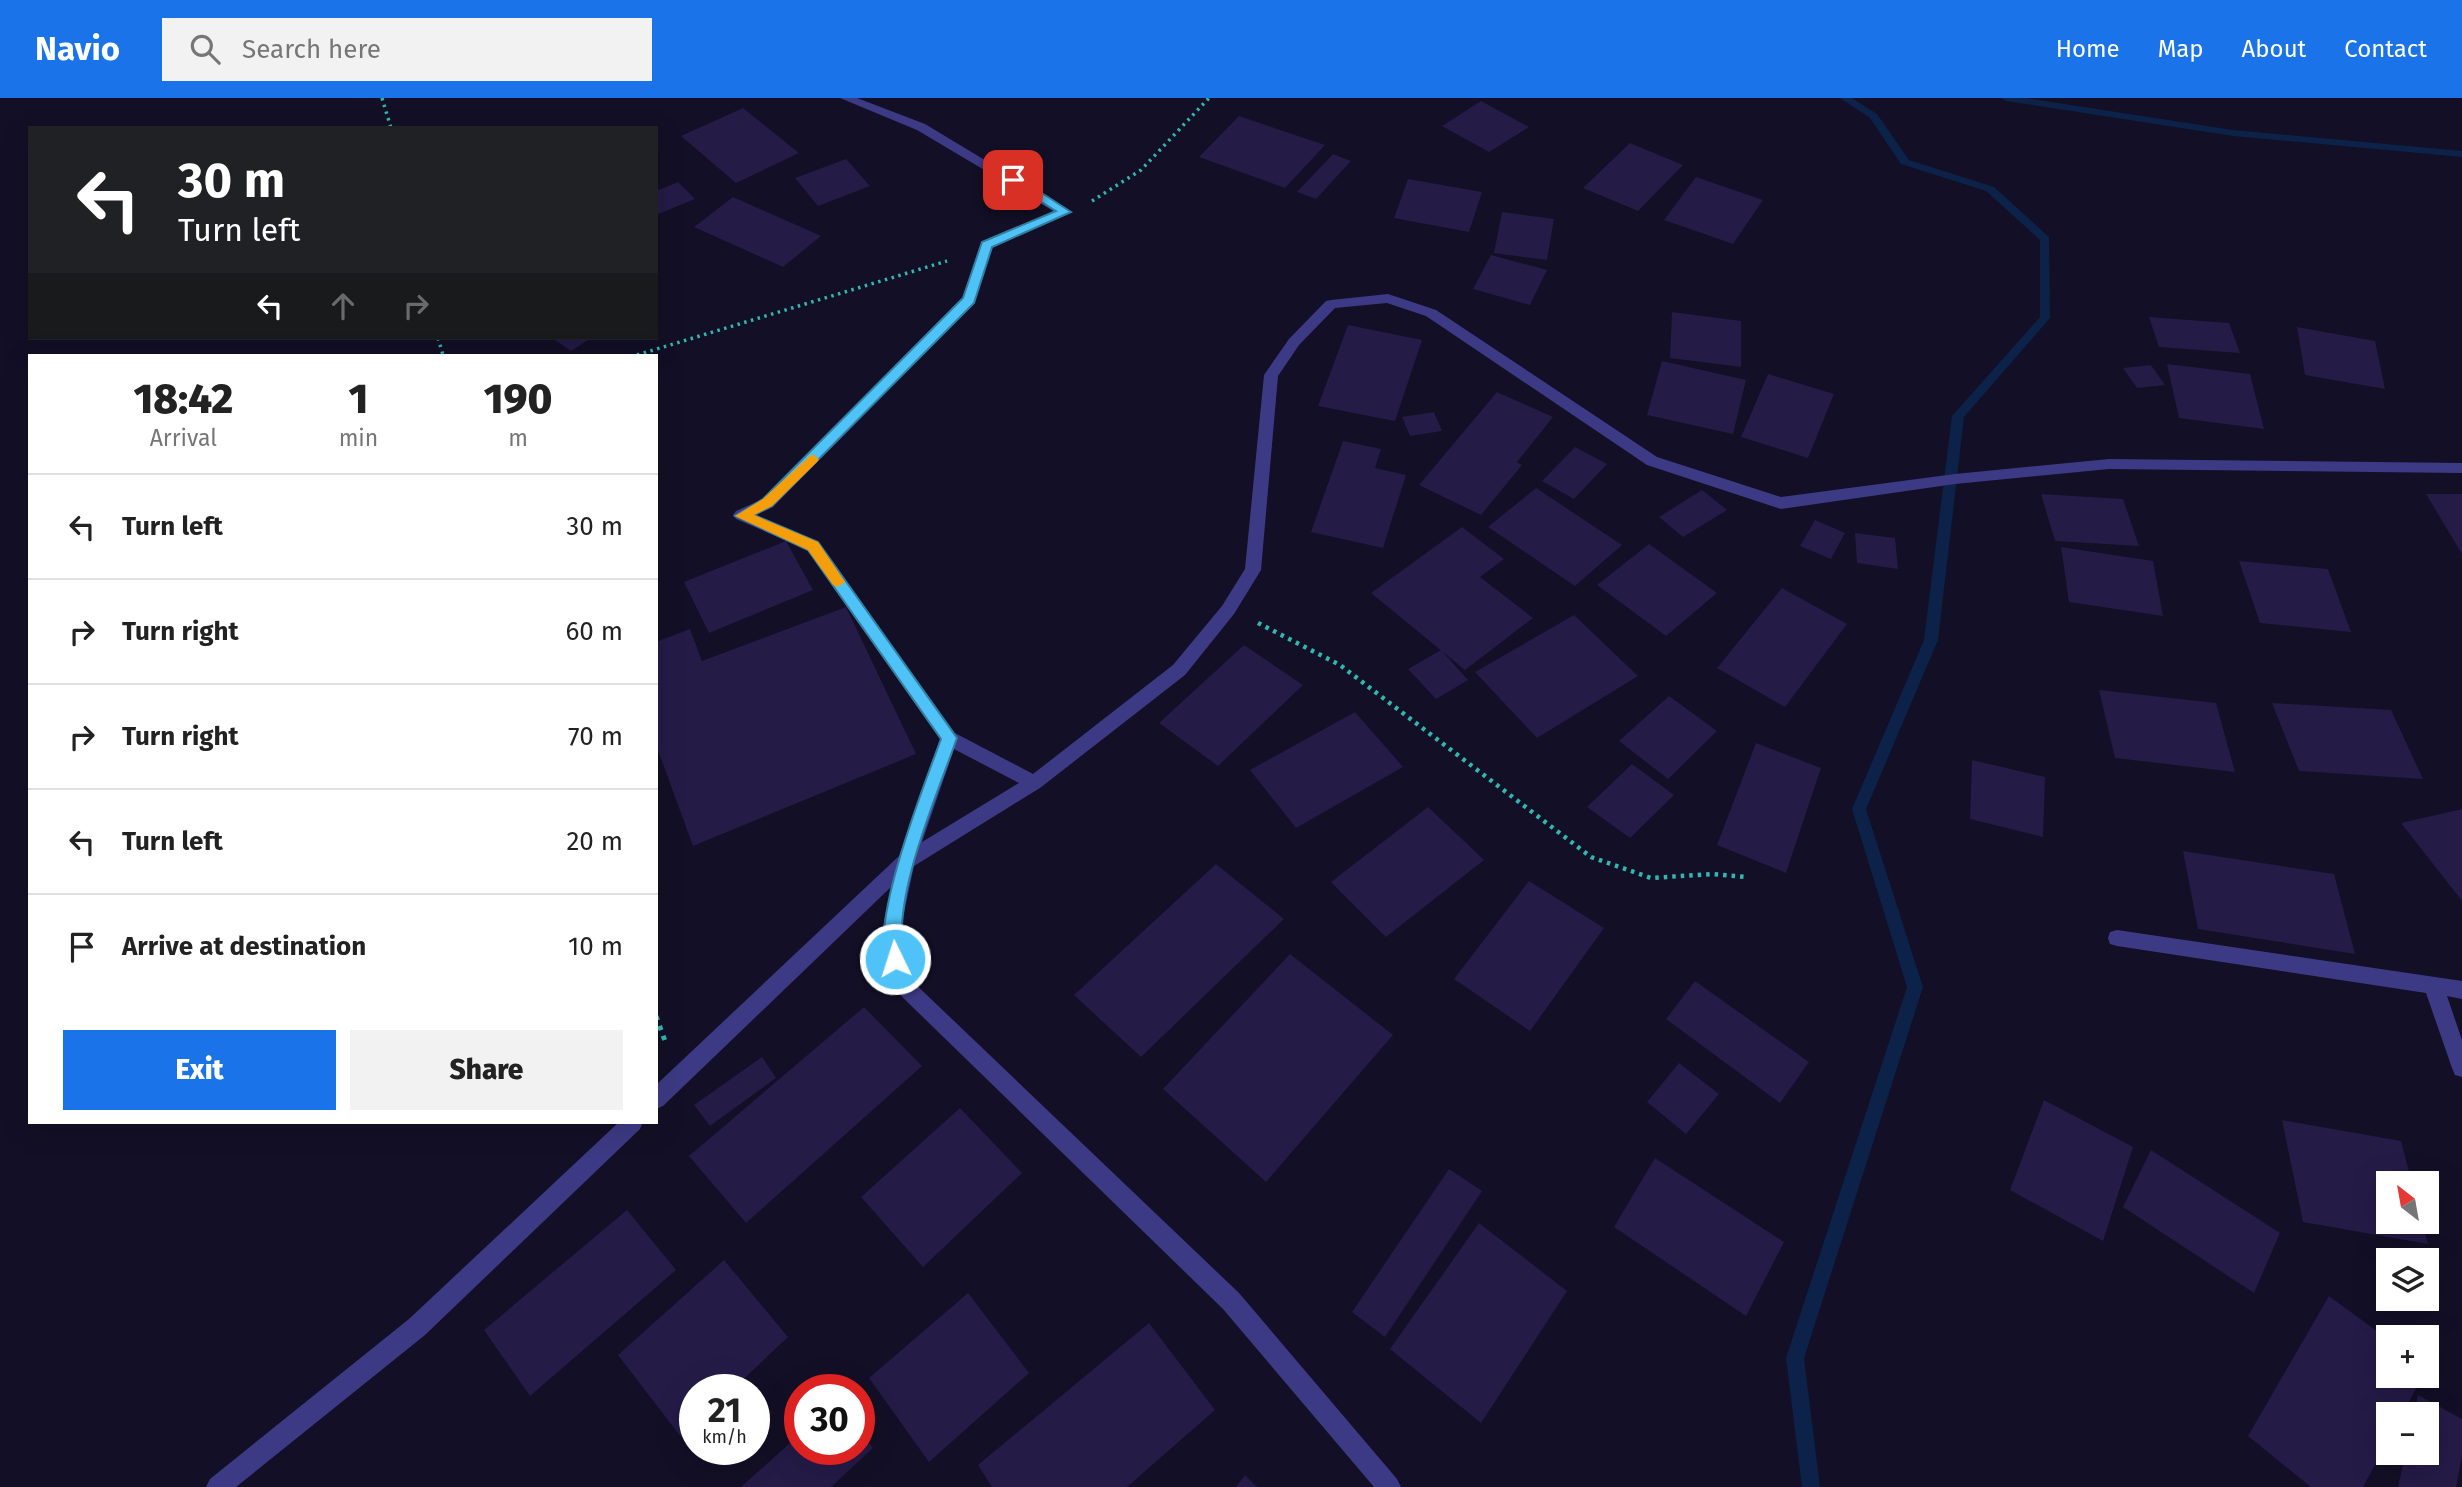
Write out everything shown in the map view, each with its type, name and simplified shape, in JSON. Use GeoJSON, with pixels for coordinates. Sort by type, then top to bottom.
{"type":"FeatureCollection","features":[{"type":"Feature","properties":{"kind":"street"},"geometry":{"type":"LineString","coordinates":[[846,98],[921,127],[1065,212]]}},
{"type":"Feature","properties":{"kind":"street"},"geometry":{"type":"LineString","coordinates":[[1034,783],[949,738],[813,546],[741,516],[768,503],[969,300],[987,244],[1065,212]]}},
{"type":"Feature","properties":{"kind":"street"},"geometry":{"type":"LineString","coordinates":[[658,1097],[906,861],[1034,783],[1179,670],[1228,610],[1253,570],[1271,375],[1294,342],[1331,304],[1388,298],[1431,313],[1652,461],[1781,503],[1969,478],[2109,464],[2462,468]]}},
{"type":"Feature","properties":{"kind":"street"},"geometry":{"type":"LineString","coordinates":[[949,738],[906,861],[890,936],[900,982],[1231,1301],[1389,1487]]}},
{"type":"Feature","properties":{"kind":"street"},"geometry":{"type":"LineString","coordinates":[[2117,938],[2434,988],[2462,990]]}},
{"type":"Feature","properties":{"kind":"street"},"geometry":{"type":"LineString","coordinates":[[2434,988],[2462,1068]]}},
{"type":"Feature","properties":{"kind":"street"},"geometry":{"type":"LineString","coordinates":[[218,1487],[417,1327],[631,1124]]}},
{"type":"Feature","properties":{"kind":"path"},"geometry":{"type":"LineString","coordinates":[[382,98],[390,126]]}},
{"type":"Feature","properties":{"kind":"path"},"geometry":{"type":"LineString","coordinates":[[1065,212],[1111,193],[1176,138],[1209,98]]}},
{"type":"Feature","properties":{"kind":"path"},"geometry":{"type":"LineString","coordinates":[[639,354],[855,291],[987,244]]}},
{"type":"Feature","properties":{"kind":"path"},"geometry":{"type":"LineString","coordinates":[[1228,610],[1300,642],[1340,665],[1591,857],[1651,878],[1712,874],[1747,877]]}},
{"type":"Feature","properties":{"kind":"building"},"geometry":{"type":"Polygon","coordinates":[[[1481,101],[1529,127],[1489,152],[1442,126],[1481,101]]]}},
{"type":"Feature","properties":{"kind":"building"},"geometry":{"type":"Polygon","coordinates":[[[743,108],[799,153],[736,183],[681,136],[743,108]]]}},
{"type":"Feature","properties":{"kind":"building"},"geometry":{"type":"Polygon","coordinates":[[[1239,116],[1325,145],[1285,188],[1199,157],[1239,116]]]}},
{"type":"Feature","properties":{"kind":"building"},"geometry":{"type":"Polygon","coordinates":[[[1630,143],[1683,165],[1638,211],[1583,188],[1630,143]]]}},
{"type":"Feature","properties":{"kind":"building"},"geometry":{"type":"Polygon","coordinates":[[[1333,154],[1351,161],[1316,199],[1297,192],[1333,154]]]}},
{"type":"Feature","properties":{"kind":"building"},"geometry":{"type":"Polygon","coordinates":[[[846,159],[870,186],[818,206],[795,178],[846,159]]]}},
{"type":"Feature","properties":{"kind":"building"},"geometry":{"type":"Polygon","coordinates":[[[1696,177],[1763,200],[1733,244],[1664,220],[1696,177]]]}},
{"type":"Feature","properties":{"kind":"building"},"geometry":{"type":"Polygon","coordinates":[[[1408,179],[1482,192],[1469,232],[1394,218],[1408,179]]]}},
{"type":"Feature","properties":{"kind":"building"},"geometry":{"type":"Polygon","coordinates":[[[678,182],[695,199],[658,214],[658,190],[678,182]]]}},
{"type":"Feature","properties":{"kind":"building"},"geometry":{"type":"Polygon","coordinates":[[[733,197],[821,236],[783,267],[694,227],[733,197]]]}},
{"type":"Feature","properties":{"kind":"building"},"geometry":{"type":"Polygon","coordinates":[[[1502,212],[1554,219],[1547,260],[1494,253],[1502,212]]]}},
{"type":"Feature","properties":{"kind":"building"},"geometry":{"type":"Polygon","coordinates":[[[1491,255],[1547,270],[1530,305],[1473,289],[1491,255]]]}},
{"type":"Feature","properties":{"kind":"building"},"geometry":{"type":"Polygon","coordinates":[[[1672,312],[1741,321],[1741,367],[1670,358],[1672,312]]]}},
{"type":"Feature","properties":{"kind":"building"},"geometry":{"type":"Polygon","coordinates":[[[2149,317],[2229,323],[2240,353],[2159,347],[2149,317]]]}},
{"type":"Feature","properties":{"kind":"building"},"geometry":{"type":"Polygon","coordinates":[[[1348,325],[1422,340],[1395,421],[1318,406],[1348,325]]]}},
{"type":"Feature","properties":{"kind":"building"},"geometry":{"type":"Polygon","coordinates":[[[2297,327],[2375,341],[2385,389],[2305,375],[2297,327]]]}},
{"type":"Feature","properties":{"kind":"building"},"geometry":{"type":"Polygon","coordinates":[[[555,340],[588,340],[571,351],[555,340]]]}},
{"type":"Feature","properties":{"kind":"building"},"geometry":{"type":"Polygon","coordinates":[[[1662,361],[1746,380],[1733,434],[1647,415],[1662,361]]]}},
{"type":"Feature","properties":{"kind":"building"},"geometry":{"type":"Polygon","coordinates":[[[2167,364],[2250,374],[2264,429],[2179,418],[2167,364]]]}},
{"type":"Feature","properties":{"kind":"building"},"geometry":{"type":"Polygon","coordinates":[[[2151,365],[2165,385],[2137,388],[2123,368],[2151,365]]]}},
{"type":"Feature","properties":{"kind":"building"},"geometry":{"type":"Polygon","coordinates":[[[1768,374],[1834,394],[1808,458],[1741,437],[1768,374]]]}},
{"type":"Feature","properties":{"kind":"building"},"geometry":{"type":"Polygon","coordinates":[[[1497,392],[1553,417],[1517,462],[1522,465],[1481,515],[1419,485],[1497,392]]]}},
{"type":"Feature","properties":{"kind":"building"},"geometry":{"type":"Polygon","coordinates":[[[1434,412],[1442,431],[1410,436],[1402,417],[1434,412]]]}},
{"type":"Feature","properties":{"kind":"building"},"geometry":{"type":"Polygon","coordinates":[[[1343,441],[1381,449],[1375,468],[1406,475],[1383,548],[1311,532],[1343,441]]]}},
{"type":"Feature","properties":{"kind":"building"},"geometry":{"type":"Polygon","coordinates":[[[1575,447],[1607,464],[1574,499],[1542,481],[1575,447]]]}},
{"type":"Feature","properties":{"kind":"building"},"geometry":{"type":"Polygon","coordinates":[[[1536,488],[1622,545],[1575,586],[1488,527],[1536,488]]]}},
{"type":"Feature","properties":{"kind":"building"},"geometry":{"type":"Polygon","coordinates":[[[1702,490],[1727,510],[1683,537],[1659,517],[1702,490]]]}},
{"type":"Feature","properties":{"kind":"building"},"geometry":{"type":"Polygon","coordinates":[[[2041,494],[2123,499],[2139,546],[2055,541],[2041,494]]]}},
{"type":"Feature","properties":{"kind":"building"},"geometry":{"type":"Polygon","coordinates":[[[2426,494],[2462,494],[2462,554],[2426,494]]]}},
{"type":"Feature","properties":{"kind":"building"},"geometry":{"type":"Polygon","coordinates":[[[1815,520],[1845,533],[1831,559],[1800,546],[1815,520]]]}},
{"type":"Feature","properties":{"kind":"building"},"geometry":{"type":"Polygon","coordinates":[[[1462,527],[1504,559],[1480,577],[1533,618],[1465,670],[1371,593],[1462,527]]]}},
{"type":"Feature","properties":{"kind":"building"},"geometry":{"type":"Polygon","coordinates":[[[1855,533],[1895,538],[1898,569],[1857,563],[1855,533]]]}},
{"type":"Feature","properties":{"kind":"building"},"geometry":{"type":"Polygon","coordinates":[[[786,541],[813,590],[709,633],[684,582],[786,541]]]}},
{"type":"Feature","properties":{"kind":"building"},"geometry":{"type":"Polygon","coordinates":[[[1649,544],[1717,593],[1666,636],[1597,585],[1649,544]]]}},
{"type":"Feature","properties":{"kind":"building"},"geometry":{"type":"Polygon","coordinates":[[[2061,547],[2153,561],[2163,616],[2069,602],[2061,547]]]}},
{"type":"Feature","properties":{"kind":"building"},"geometry":{"type":"Polygon","coordinates":[[[2239,561],[2328,569],[2351,632],[2260,623],[2239,561]]]}},
{"type":"Feature","properties":{"kind":"building"},"geometry":{"type":"Polygon","coordinates":[[[1782,588],[1847,624],[1785,707],[1717,668],[1782,588]]]}},
{"type":"Feature","properties":{"kind":"building"},"geometry":{"type":"Polygon","coordinates":[[[846,607],[916,754],[693,846],[658,750],[658,641],[690,629],[702,661],[846,607]]]}},
{"type":"Feature","properties":{"kind":"building"},"geometry":{"type":"Polygon","coordinates":[[[1574,615],[1638,676],[1537,738],[1475,672],[1574,615]]]}},
{"type":"Feature","properties":{"kind":"building"},"geometry":{"type":"Polygon","coordinates":[[[1244,645],[1303,685],[1218,766],[1159,723],[1244,645]]]}},
{"type":"Feature","properties":{"kind":"building"},"geometry":{"type":"Polygon","coordinates":[[[1441,650],[1468,680],[1436,699],[1408,669],[1441,650]]]}},
{"type":"Feature","properties":{"kind":"building"},"geometry":{"type":"Polygon","coordinates":[[[2099,690],[2216,703],[2235,772],[2115,758],[2099,690]]]}},
{"type":"Feature","properties":{"kind":"building"},"geometry":{"type":"Polygon","coordinates":[[[1669,696],[1717,731],[1668,779],[1619,741],[1669,696]]]}},
{"type":"Feature","properties":{"kind":"building"},"geometry":{"type":"Polygon","coordinates":[[[2272,703],[2391,710],[2423,779],[2299,771],[2272,703]]]}},
{"type":"Feature","properties":{"kind":"building"},"geometry":{"type":"Polygon","coordinates":[[[1355,712],[1403,767],[1296,828],[1250,770],[1355,712]]]}},
{"type":"Feature","properties":{"kind":"building"},"geometry":{"type":"Polygon","coordinates":[[[1756,743],[1821,768],[1786,873],[1717,845],[1756,743]]]}},
{"type":"Feature","properties":{"kind":"building"},"geometry":{"type":"Polygon","coordinates":[[[1972,760],[2045,777],[2043,837],[1970,819],[1972,760]]]}},
{"type":"Feature","properties":{"kind":"building"},"geometry":{"type":"Polygon","coordinates":[[[1632,764],[1674,795],[1630,838],[1587,807],[1632,764]]]}},
{"type":"Feature","properties":{"kind":"building"},"geometry":{"type":"Polygon","coordinates":[[[1428,807],[1484,860],[1386,937],[1331,882],[1428,807]]]}},
{"type":"Feature","properties":{"kind":"building"},"geometry":{"type":"Polygon","coordinates":[[[2462,809],[2462,901],[2401,823],[2462,809]]]}},
{"type":"Feature","properties":{"kind":"building"},"geometry":{"type":"Polygon","coordinates":[[[2183,851],[2334,874],[2355,954],[2198,929],[2183,851]]]}},
{"type":"Feature","properties":{"kind":"building"},"geometry":{"type":"Polygon","coordinates":[[[1216,864],[1284,919],[1141,1057],[1074,995],[1216,864]]]}},
{"type":"Feature","properties":{"kind":"building"},"geometry":{"type":"Polygon","coordinates":[[[1529,881],[1604,928],[1530,1031],[1454,979],[1529,881]]]}},
{"type":"Feature","properties":{"kind":"building"},"geometry":{"type":"Polygon","coordinates":[[[1290,954],[1393,1035],[1266,1182],[1163,1089],[1290,954]]]}},
{"type":"Feature","properties":{"kind":"building"},"geometry":{"type":"Polygon","coordinates":[[[1695,981],[1809,1062],[1780,1103],[1666,1019],[1695,981]]]}},
{"type":"Feature","properties":{"kind":"building"},"geometry":{"type":"Polygon","coordinates":[[[864,1007],[922,1066],[746,1223],[689,1156],[864,1007]]]}},
{"type":"Feature","properties":{"kind":"building"},"geometry":{"type":"Polygon","coordinates":[[[762,1057],[776,1078],[710,1126],[694,1105],[762,1057]]]}},
{"type":"Feature","properties":{"kind":"building"},"geometry":{"type":"Polygon","coordinates":[[[1679,1063],[1719,1094],[1686,1134],[1647,1102],[1679,1063]]]}},
{"type":"Feature","properties":{"kind":"building"},"geometry":{"type":"Polygon","coordinates":[[[2044,1100],[2133,1147],[2103,1241],[2010,1190],[2044,1100]]]}},
{"type":"Feature","properties":{"kind":"building"},"geometry":{"type":"Polygon","coordinates":[[[960,1108],[1022,1173],[923,1267],[861,1197],[960,1108]]]}},
{"type":"Feature","properties":{"kind":"building"},"geometry":{"type":"Polygon","coordinates":[[[2282,1120],[2401,1141],[2409,1171],[2376,1171],[2376,1234],[2425,1234],[2428,1244],[2303,1222],[2282,1120]]]}},
{"type":"Feature","properties":{"kind":"building"},"geometry":{"type":"Polygon","coordinates":[[[2151,1150],[2280,1233],[2254,1293],[2123,1207],[2151,1150]]]}},
{"type":"Feature","properties":{"kind":"building"},"geometry":{"type":"Polygon","coordinates":[[[1655,1158],[1784,1242],[1746,1316],[1614,1227],[1655,1158]]]}},
{"type":"Feature","properties":{"kind":"building"},"geometry":{"type":"Polygon","coordinates":[[[1449,1169],[1482,1191],[1385,1337],[1352,1312],[1449,1169]]]}},
{"type":"Feature","properties":{"kind":"building"},"geometry":{"type":"Polygon","coordinates":[[[627,1210],[676,1270],[530,1396],[484,1330],[627,1210]]]}},
{"type":"Feature","properties":{"kind":"building"},"geometry":{"type":"Polygon","coordinates":[[[1479,1223],[1567,1291],[1481,1423],[1390,1349],[1479,1223]]]}},
{"type":"Feature","properties":{"kind":"building"},"geometry":{"type":"Polygon","coordinates":[[[724,1260],[788,1337],[749,1374],[679,1374],[679,1434],[618,1355],[724,1260]]]}},
{"type":"Feature","properties":{"kind":"building"},"geometry":{"type":"Polygon","coordinates":[[[968,1293],[1029,1373],[929,1462],[875,1386],[874,1374],[968,1293]]]}},
{"type":"Feature","properties":{"kind":"building"},"geometry":{"type":"Polygon","coordinates":[[[2329,1296],[2376,1330],[2376,1388],[2416,1388],[2409,1402],[2376,1402],[2376,1463],[2363,1487],[2311,1487],[2248,1436],[2329,1296]]]}},
{"type":"Feature","properties":{"kind":"building"},"geometry":{"type":"Polygon","coordinates":[[[1149,1323],[1215,1410],[1127,1487],[992,1487],[978,1465],[1149,1323]]]}},
{"type":"Feature","properties":{"kind":"building"},"geometry":{"type":"Polygon","coordinates":[[[2418,1395],[2431,1402],[2417,1402],[2418,1395]]]}},
{"type":"Feature","properties":{"kind":"building"},"geometry":{"type":"Polygon","coordinates":[[[2439,1406],[2462,1419],[2462,1456],[2456,1487],[2398,1487],[2403,1465],[2439,1465],[2439,1406]]]}},
{"type":"Feature","properties":{"kind":"building"},"geometry":{"type":"Polygon","coordinates":[[[784,1448],[784,1465],[855,1465],[831,1487],[741,1487],[765,1465],[770,1465],[770,1461],[784,1448]]]}},
{"type":"Feature","properties":{"kind":"building"},"geometry":{"type":"Polygon","coordinates":[[[1245,1475],[1257,1487],[1236,1487],[1245,1475]]]}},
{"type":"Feature","properties":{"kind":"waterway"},"geometry":{"type":"LineString","coordinates":[[1811,1487],[1795,1358],[1915,987],[1859,809],[1931,640],[1958,416],[2045,318],[2045,239],[1990,189],[1905,162],[1874,116],[1845,98]]}},
{"type":"Feature","properties":{"kind":"waterway"},"geometry":{"type":"LineString","coordinates":[[2006,98],[2233,133],[2462,154]]}},
{"type":"Feature","properties":{"kind":"slow traffic"},"geometry":{"type":"LineString","coordinates":[[812,459],[768,503],[741,516],[813,546],[838,582]]}},
{"type":"Feature","properties":{"kind":"route"},"geometry":{"type":"LineString","coordinates":[[895,959],[890,936],[906,861],[949,738],[813,546],[741,516],[768,503],[969,300],[987,244],[1065,212],[1013,180]]}}]}
